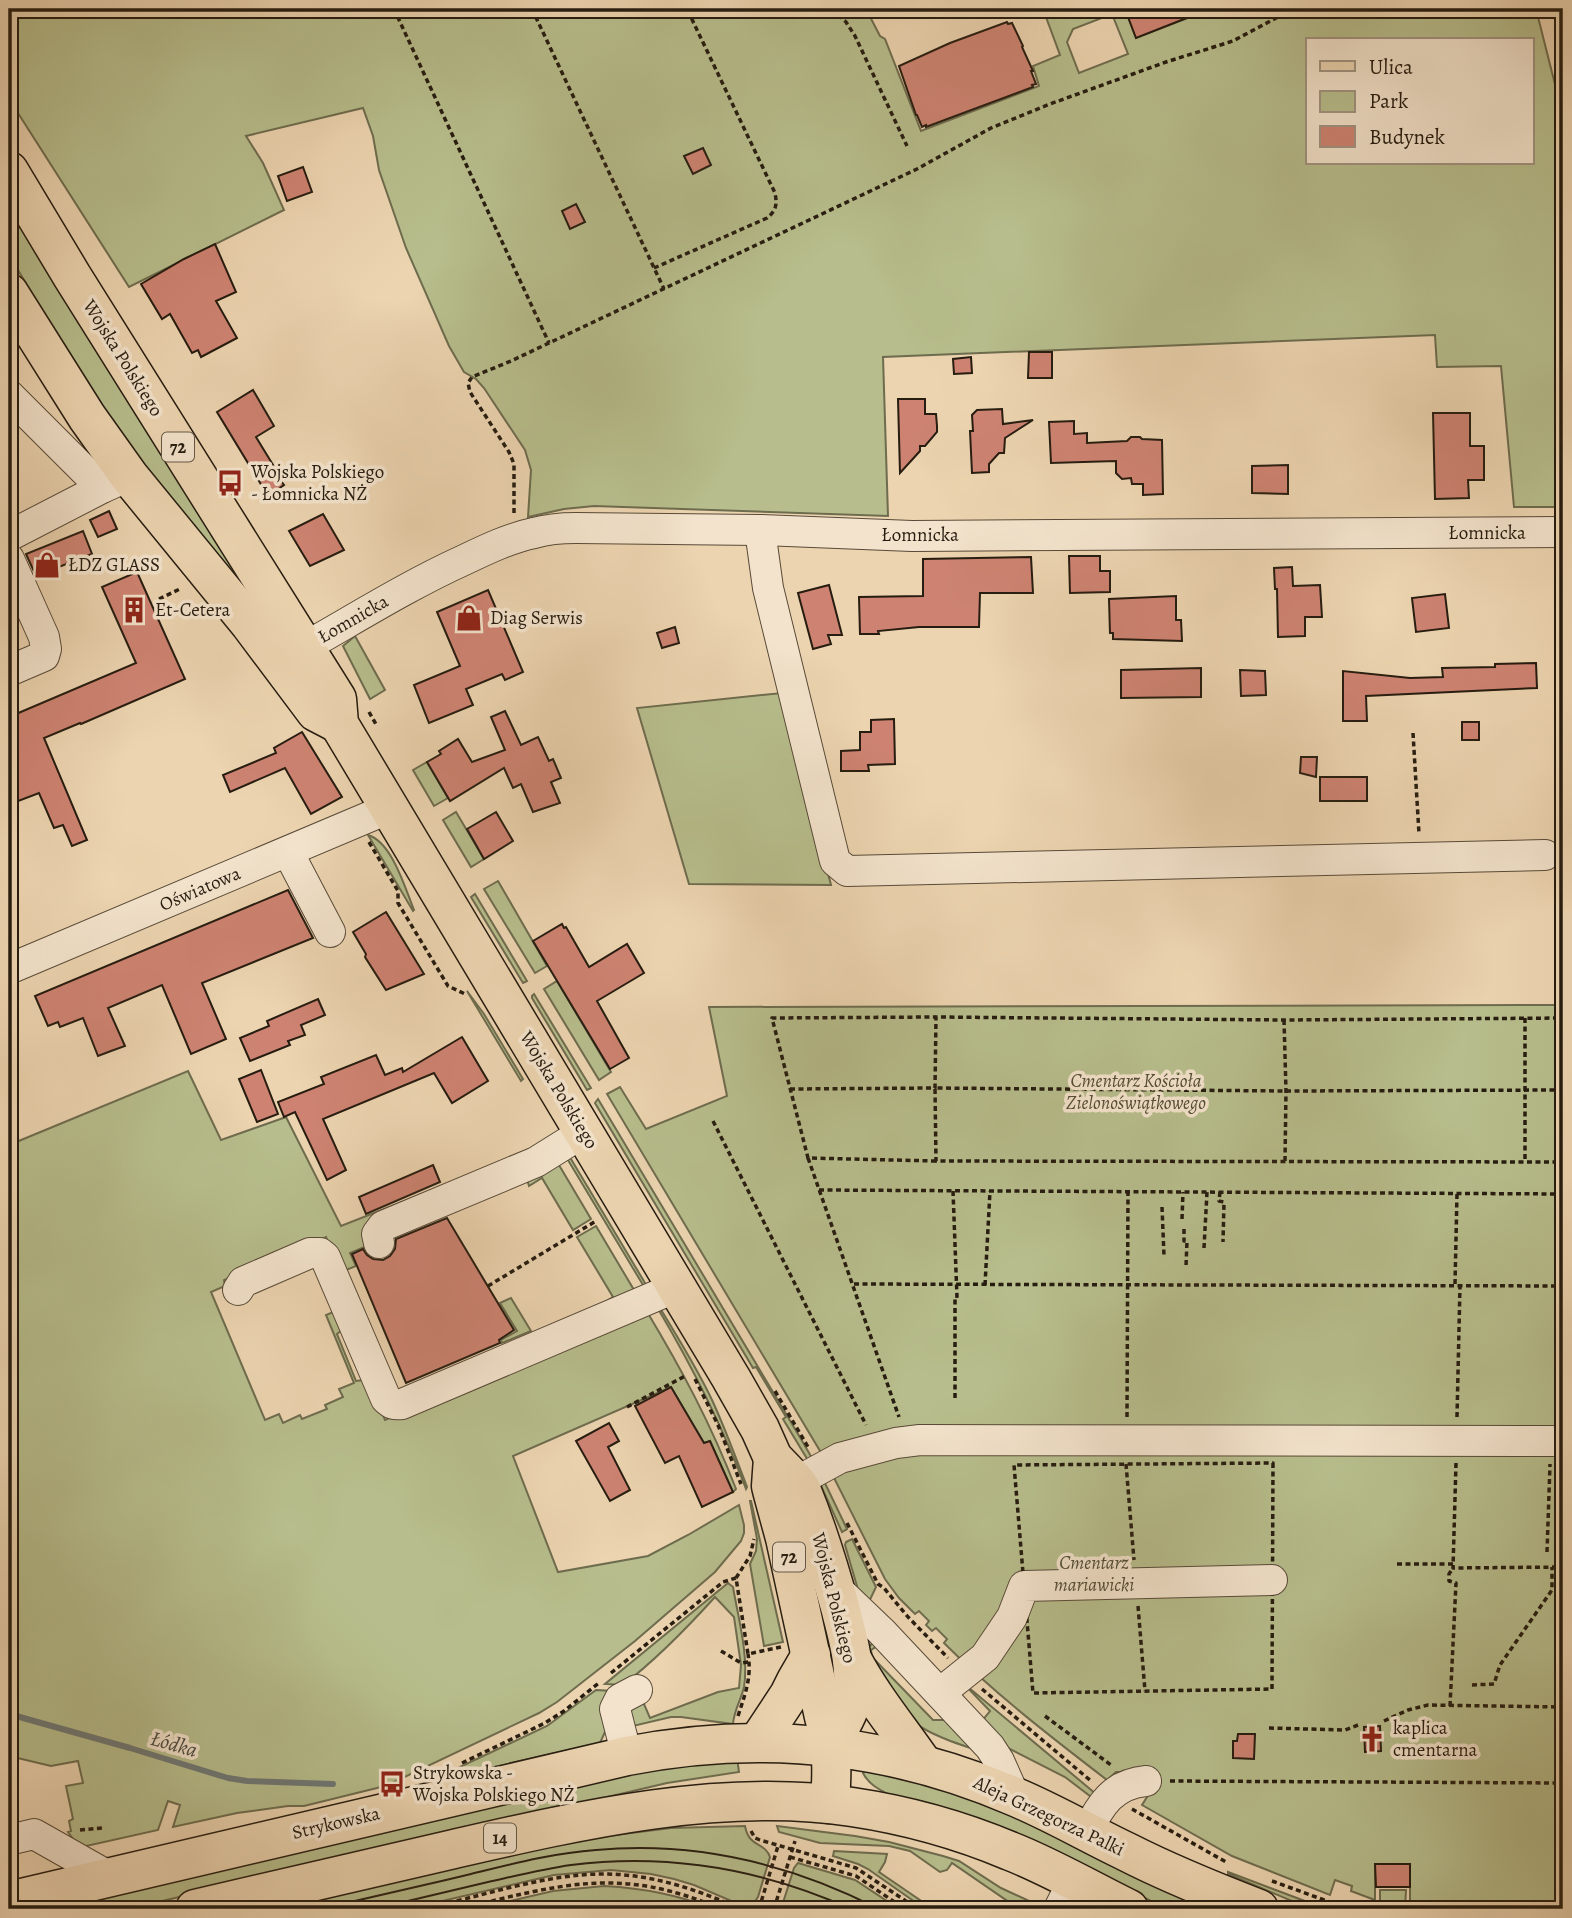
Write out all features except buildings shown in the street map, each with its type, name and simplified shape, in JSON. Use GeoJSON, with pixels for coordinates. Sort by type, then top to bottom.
{"type":"FeatureCollection","features":[{"type":"Feature","properties":{"kind":"main road","name":"Wojska Polskiego"},"geometry":{"type":"LineString","coordinates":[[9,171],[78,287],[337,699],[339,724],[813,1518],[835,1587],[852,1659],[853,1686],[850,1705],[831,1747]]}},
{"type":"Feature","properties":{"kind":"main road","name":"Wojska Polskiego"},"geometry":{"type":"LineString","coordinates":[[9,293],[87,416],[116,482],[250,624],[316,712],[339,724]]}},
{"type":"Feature","properties":{"kind":"main road","name":"Wojska Polskiego"},"geometry":{"type":"LineString","coordinates":[[785,1470],[771,1486],[831,1747],[830,1804]]}},
{"type":"Feature","properties":{"kind":"main road"},"geometry":{"type":"LineString","coordinates":[[747,1731],[789,1695],[811,1655]]}},
{"type":"Feature","properties":{"kind":"main road","name":"72"},"geometry":{"type":"LineString","coordinates":[[852,1659],[878,1703],[923,1764]]}},
{"type":"Feature","properties":{"kind":"main road","name":"Strykowska"},"geometry":{"type":"LineString","coordinates":[[9,1901],[627,1756],[683,1747],[747,1731],[831,1747]]}},
{"type":"Feature","properties":{"kind":"main road","name":"Aleja Grzegorza Palki"},"geometry":{"type":"LineString","coordinates":[[831,1747],[923,1764],[980,1783],[1015,1797],[1172,1873],[1259,1909]]}},
{"type":"Feature","properties":{"kind":"main road","name":"14"},"geometry":{"type":"LineString","coordinates":[[195,1909],[604,1817],[708,1804],[786,1801],[830,1804],[895,1815],[956,1831],[1013,1852],[1066,1895],[1129,1909]]}},
{"type":"Feature","properties":{"kind":"street"},"geometry":{"type":"LineString","coordinates":[[9,395],[116,482],[9,536]]}},
{"type":"Feature","properties":{"kind":"street","name":"Łomnicka"},"geometry":{"type":"LineString","coordinates":[[305,647],[397,593],[466,559],[513,539],[576,527],[912,536],[1563,532]]}},
{"type":"Feature","properties":{"kind":"street"},"geometry":{"type":"LineString","coordinates":[[760,530],[768,588],[835,861],[847,871],[1545,855]]}},
{"type":"Feature","properties":{"kind":"street"},"geometry":{"type":"LineString","coordinates":[[9,559],[44,637],[46,649],[44,656],[9,671]]}},
{"type":"Feature","properties":{"kind":"street","name":"Oświatowa"},"geometry":{"type":"LineString","coordinates":[[9,969],[390,808]]}},
{"type":"Feature","properties":{"kind":"street"},"geometry":{"type":"LineString","coordinates":[[288,852],[330,932]]}},
{"type":"Feature","properties":{"kind":"street"},"geometry":{"type":"LineString","coordinates":[[379,1242],[377,1234],[383,1226],[536,1162],[584,1132]]}},
{"type":"Feature","properties":{"kind":"street"},"geometry":{"type":"LineString","coordinates":[[238,1290],[243,1282],[310,1253],[325,1256],[386,1399],[396,1405],[677,1287]]}},
{"type":"Feature","properties":{"kind":"street"},"geometry":{"type":"LineString","coordinates":[[785,1470],[908,1441],[1557,1441]]}},
{"type":"Feature","properties":{"kind":"street"},"geometry":{"type":"LineString","coordinates":[[940,1693],[975,1665],[1012,1618],[1024,1586],[1272,1580]]}},
{"type":"Feature","properties":{"kind":"street"},"geometry":{"type":"LineString","coordinates":[[835,1587],[882,1632],[990,1747],[1015,1797]]}},
{"type":"Feature","properties":{"kind":"street"},"geometry":{"type":"LineString","coordinates":[[627,1756],[615,1709],[620,1699],[637,1690]]}},
{"type":"Feature","properties":{"kind":"street"},"geometry":{"type":"LineString","coordinates":[[1087,1832],[1099,1808],[1113,1794],[1125,1785],[1146,1781]]}},
{"type":"Feature","properties":{"kind":"street"},"geometry":{"type":"LineString","coordinates":[[9,1840],[34,1834],[110,1877]]}},
{"type":"Feature","properties":{"kind":"path"},"geometry":{"type":"LineString","coordinates":[[394,9],[549,343]]}},
{"type":"Feature","properties":{"kind":"path"},"geometry":{"type":"LineString","coordinates":[[532,9],[664,289]]}},
{"type":"Feature","properties":{"kind":"path"},"geometry":{"type":"LineString","coordinates":[[654,268],[767,218],[774,212],[777,204],[775,192],[687,9]]}},
{"type":"Feature","properties":{"kind":"path"},"geometry":{"type":"LineString","coordinates":[[832,9],[846,22],[855,36],[906,146]]}},
{"type":"Feature","properties":{"kind":"path"},"geometry":{"type":"LineString","coordinates":[[513,539],[514,464],[470,393],[468,383],[472,377],[512,361],[917,169],[991,128],[1102,85],[1233,41],[1293,9]]}},
{"type":"Feature","properties":{"kind":"path"},"geometry":{"type":"LineString","coordinates":[[159,599],[186,586]]}},
{"type":"Feature","properties":{"kind":"path"},"geometry":{"type":"LineString","coordinates":[[1413,733],[1420,857]]}},
{"type":"Feature","properties":{"kind":"path"},"geometry":{"type":"LineString","coordinates":[[369,843],[398,891],[398,902],[448,986],[466,994]]}},
{"type":"Feature","properties":{"kind":"path"},"geometry":{"type":"LineString","coordinates":[[936,1017],[936,1161]]}},
{"type":"Feature","properties":{"kind":"path"},"geometry":{"type":"LineString","coordinates":[[908,1441],[808,1158],[772,1018],[1563,1018]]}},
{"type":"Feature","properties":{"kind":"path"},"geometry":{"type":"LineString","coordinates":[[1525,1018],[1525,1162]]}},
{"type":"Feature","properties":{"kind":"path"},"geometry":{"type":"LineString","coordinates":[[1284,1020],[1285,1161]]}},
{"type":"Feature","properties":{"kind":"path"},"geometry":{"type":"LineString","coordinates":[[790,1088],[1563,1090]]}},
{"type":"Feature","properties":{"kind":"path"},"geometry":{"type":"LineString","coordinates":[[713,1121],[878,1448]]}},
{"type":"Feature","properties":{"kind":"path"},"geometry":{"type":"LineString","coordinates":[[808,1158],[936,1161],[1563,1161]]}},
{"type":"Feature","properties":{"kind":"path"},"geometry":{"type":"LineString","coordinates":[[819,1190],[1563,1194]]}},
{"type":"Feature","properties":{"kind":"path"},"geometry":{"type":"LineString","coordinates":[[953,1191],[957,1285],[955,1398]]}},
{"type":"Feature","properties":{"kind":"path"},"geometry":{"type":"LineString","coordinates":[[985,1285],[990,1191]]}},
{"type":"Feature","properties":{"kind":"path"},"geometry":{"type":"LineString","coordinates":[[1127,1440],[1128,1191]]}},
{"type":"Feature","properties":{"kind":"path"},"geometry":{"type":"LineString","coordinates":[[1182,1192],[1182,1219]]}},
{"type":"Feature","properties":{"kind":"path"},"geometry":{"type":"LineString","coordinates":[[1204,1248],[1207,1192]]}},
{"type":"Feature","properties":{"kind":"path"},"geometry":{"type":"LineString","coordinates":[[1220,1192],[1219,1201],[1224,1202],[1223,1242]]}},
{"type":"Feature","properties":{"kind":"path"},"geometry":{"type":"LineString","coordinates":[[1455,1284],[1457,1194]]}},
{"type":"Feature","properties":{"kind":"path"},"geometry":{"type":"LineString","coordinates":[[1163,1207],[1164,1256]]}},
{"type":"Feature","properties":{"kind":"path"},"geometry":{"type":"LineString","coordinates":[[488,1286],[596,1221]]}},
{"type":"Feature","properties":{"kind":"path"},"geometry":{"type":"LineString","coordinates":[[1184,1229],[1186,1266]]}},
{"type":"Feature","properties":{"kind":"path"},"geometry":{"type":"LineString","coordinates":[[854,1284],[1563,1286]]}},
{"type":"Feature","properties":{"kind":"path"},"geometry":{"type":"LineString","coordinates":[[688,1366],[718,1425],[745,1494]]}},
{"type":"Feature","properties":{"kind":"path"},"geometry":{"type":"LineString","coordinates":[[627,1407],[687,1375]]}},
{"type":"Feature","properties":{"kind":"path"},"geometry":{"type":"LineString","coordinates":[[1547,1552],[1557,1441]]}},
{"type":"Feature","properties":{"kind":"path"},"geometry":{"type":"LineString","coordinates":[[736,1578],[750,1556],[753,1531]]}},
{"type":"Feature","properties":{"kind":"path"},"geometry":{"type":"LineString","coordinates":[[1397,1564],[1453,1566],[1449,1574],[1449,1581],[1456,1583],[1450,1706]]}},
{"type":"Feature","properties":{"kind":"path"},"geometry":{"type":"LineString","coordinates":[[1472,1685],[1494,1684],[1500,1665],[1552,1590],[1552,1567]]}},
{"type":"Feature","properties":{"kind":"path"},"geometry":{"type":"LineString","coordinates":[[884,1588],[908,1617],[975,1665]]}},
{"type":"Feature","properties":{"kind":"path"},"geometry":{"type":"LineString","coordinates":[[721,1651],[741,1663],[749,1662]]}},
{"type":"Feature","properties":{"kind":"path"},"geometry":{"type":"LineString","coordinates":[[747,1731],[748,1654]]}},
{"type":"Feature","properties":{"kind":"path"},"geometry":{"type":"LineString","coordinates":[[1384,1721],[1408,1710],[1428,1705],[1563,1707]]}},
{"type":"Feature","properties":{"kind":"path"},"geometry":{"type":"LineString","coordinates":[[1045,1716],[1117,1770]]}},
{"type":"Feature","properties":{"kind":"path"},"geometry":{"type":"LineString","coordinates":[[1269,1728],[1345,1730],[1358,1725]]}},
{"type":"Feature","properties":{"kind":"path"},"geometry":{"type":"LineString","coordinates":[[1146,1781],[1563,1783]]}},
{"type":"Feature","properties":{"kind":"path"},"geometry":{"type":"LineString","coordinates":[[748,1824],[755,1838],[856,1868],[918,1909]]}},
{"type":"Feature","properties":{"kind":"path"},"geometry":{"type":"LineString","coordinates":[[774,1909],[795,1841]]}},
{"type":"Feature","properties":{"kind":"path"},"geometry":{"type":"LineString","coordinates":[[758,1909],[778,1846]]}},
{"type":"Feature","properties":{"kind":"path"},"geometry":{"type":"LineString","coordinates":[[790,1857],[856,1876],[905,1909]]}},
{"type":"Feature","properties":{"kind":"path"},"geometry":{"type":"LineString","coordinates":[[424,1909],[542,1881],[607,1874],[673,1883],[741,1909]]}},
{"type":"Feature","properties":{"kind":"path"},"geometry":{"type":"LineString","coordinates":[[458,1909],[549,1888],[599,1882],[661,1888],[722,1909]]}},
{"type":"Feature","properties":{"kind":"green space"},"geometry":{"type":"Polygon","coordinates":[[[9,9],[866,9],[880,36],[885,39],[921,131],[1039,86],[1033,66],[1060,55],[1043,9],[1050,9],[1052,15],[1056,15],[1077,9],[1125,9],[1136,38],[1211,9],[1536,9],[1563,116],[1563,507],[1514,507],[1501,366],[1437,367],[1435,335],[883,357],[888,516],[594,506],[528,517],[531,470],[525,450],[484,388],[464,372],[449,346],[406,248],[379,170],[373,136],[363,108],[246,136],[263,163],[284,210],[129,287],[9,99],[9,9]],[[1112,14],[1073,29],[1067,42],[1079,73],[1128,54],[1112,14]]]}},
{"type":"Feature","properties":{"kind":"green space"},"geometry":{"type":"Polygon","coordinates":[[[9,198],[257,593],[246,602],[132,454],[9,255],[9,198]]]}},
{"type":"Feature","properties":{"kind":"green space"},"geometry":{"type":"Polygon","coordinates":[[[355,636],[385,690],[370,699],[343,646],[355,636]]]}},
{"type":"Feature","properties":{"kind":"green space"},"geometry":{"type":"Polygon","coordinates":[[[782,693],[831,885],[689,884],[637,708],[782,693]]]}},
{"type":"Feature","properties":{"kind":"green space"},"geometry":{"type":"Polygon","coordinates":[[[427,762],[448,798],[434,806],[413,770],[427,762]]]}},
{"type":"Feature","properties":{"kind":"green space"},"geometry":{"type":"Polygon","coordinates":[[[456,812],[484,859],[471,867],[443,820],[456,812]]]}},
{"type":"Feature","properties":{"kind":"green space"},"geometry":{"type":"Polygon","coordinates":[[[368,835],[376,839],[391,856],[413,911],[368,835]]]}},
{"type":"Feature","properties":{"kind":"green space"},"geometry":{"type":"Polygon","coordinates":[[[498,881],[547,966],[535,973],[484,889],[498,881]]]}},
{"type":"Feature","properties":{"kind":"green space"},"geometry":{"type":"Polygon","coordinates":[[[475,894],[527,981],[523,983],[471,897],[475,894]]]}},
{"type":"Feature","properties":{"kind":"green space"},"geometry":{"type":"Polygon","coordinates":[[[557,981],[611,1072],[599,1080],[544,989],[557,981]]]}},
{"type":"Feature","properties":{"kind":"green space"},"geometry":{"type":"Polygon","coordinates":[[[467,991],[523,1079],[521,1081],[467,991]]]}},
{"type":"Feature","properties":{"kind":"green space"},"geometry":{"type":"Polygon","coordinates":[[[534,994],[591,1088],[587,1090],[532,998],[534,994]]]}},
{"type":"Feature","properties":{"kind":"green space"},"geometry":{"type":"Polygon","coordinates":[[[1563,1005],[1563,1909],[1410,1909],[1410,1864],[1375,1864],[1375,1900],[1351,1891],[1352,1886],[1335,1880],[1330,1895],[1232,1856],[1142,1805],[1147,1797],[1144,1772],[1116,1772],[1107,1780],[1003,1697],[944,1643],[947,1639],[936,1628],[932,1631],[926,1625],[929,1621],[919,1611],[915,1614],[899,1598],[885,1579],[823,1456],[607,1094],[620,1087],[646,1129],[727,1096],[709,1007],[1563,1005]]]}},
{"type":"Feature","properties":{"kind":"green space"},"geometry":{"type":"Polygon","coordinates":[[[188,1071],[221,1140],[286,1117],[341,1226],[529,1152],[367,1246],[350,1253],[356,1266],[341,1272],[326,1237],[224,1280],[225,1286],[211,1292],[265,1420],[279,1414],[283,1423],[300,1415],[302,1419],[327,1409],[325,1405],[343,1397],[339,1389],[354,1383],[326,1315],[338,1310],[343,1329],[337,1334],[356,1381],[364,1380],[370,1384],[385,1420],[646,1310],[695,1398],[736,1489],[733,1492],[710,1441],[704,1443],[671,1387],[513,1456],[558,1572],[648,1556],[739,1505],[744,1533],[741,1541],[715,1572],[635,1641],[557,1702],[394,1782],[304,1806],[237,1813],[173,1827],[180,1805],[168,1801],[158,1830],[82,1847],[68,1832],[71,1831],[69,1821],[73,1819],[66,1786],[83,1783],[78,1761],[51,1766],[9,1756],[9,1145],[188,1071]]]}},
{"type":"Feature","properties":{"kind":"green space"},"geometry":{"type":"Polygon","coordinates":[[[598,1099],[816,1465],[812,1467],[783,1419],[786,1417],[756,1367],[753,1368],[595,1103],[598,1099]]]}},
{"type":"Feature","properties":{"kind":"green space"},"geometry":{"type":"Polygon","coordinates":[[[568,1154],[648,1288],[646,1290],[565,1155],[568,1154]]]}},
{"type":"Feature","properties":{"kind":"green space"},"geometry":{"type":"Polygon","coordinates":[[[556,1160],[591,1219],[573,1230],[542,1178],[529,1186],[527,1179],[556,1160]]]}},
{"type":"Feature","properties":{"kind":"green space"},"geometry":{"type":"Polygon","coordinates":[[[596,1226],[637,1295],[600,1305],[613,1297],[577,1237],[596,1226]]]}},
{"type":"Feature","properties":{"kind":"green space"},"geometry":{"type":"Polygon","coordinates":[[[511,1298],[531,1331],[502,1343],[501,1340],[517,1331],[500,1303],[511,1298]]]}},
{"type":"Feature","properties":{"kind":"green space"},"geometry":{"type":"Polygon","coordinates":[[[657,1307],[706,1388],[746,1489],[706,1396],[657,1307]]]}},
{"type":"Feature","properties":{"kind":"green space"},"geometry":{"type":"Polygon","coordinates":[[[822,1477],[847,1529],[842,1532],[818,1479],[822,1477]]]}},
{"type":"Feature","properties":{"kind":"green space"},"geometry":{"type":"Polygon","coordinates":[[[750,1501],[783,1642],[764,1646],[750,1564],[756,1551],[757,1539],[750,1501]]]}},
{"type":"Feature","properties":{"kind":"green space"},"geometry":{"type":"Polygon","coordinates":[[[852,1539],[876,1587],[868,1604],[859,1593],[845,1545],[852,1539]]]}},
{"type":"Feature","properties":{"kind":"green space"},"geometry":{"type":"Polygon","coordinates":[[[728,1583],[733,1587],[745,1663],[744,1687],[733,1724],[671,1717],[633,1726],[624,1715],[639,1702],[644,1704],[650,1718],[718,1692],[739,1688],[741,1665],[734,1617],[715,1597],[648,1665],[623,1685],[605,1684],[728,1583]]]}},
{"type":"Feature","properties":{"kind":"green space"},"geometry":{"type":"Polygon","coordinates":[[[877,1638],[879,1645],[871,1650],[872,1657],[933,1720],[953,1720],[958,1723],[986,1753],[934,1734],[910,1719],[892,1699],[867,1649],[877,1638]]]}},
{"type":"Feature","properties":{"kind":"green space"},"geometry":{"type":"Polygon","coordinates":[[[962,1682],[1096,1794],[1095,1797],[1065,1777],[1006,1747],[982,1721],[990,1711],[962,1682]]]}},
{"type":"Feature","properties":{"kind":"green space"},"geometry":{"type":"Polygon","coordinates":[[[596,1690],[614,1691],[600,1743],[428,1782],[547,1726],[596,1690]]]}},
{"type":"Feature","properties":{"kind":"green space"},"geometry":{"type":"Polygon","coordinates":[[[737,1758],[739,1772],[667,1783],[128,1909],[41,1909],[612,1776],[737,1758]]]}},
{"type":"Feature","properties":{"kind":"green space"},"geometry":{"type":"Polygon","coordinates":[[[865,1770],[926,1782],[1040,1826],[1204,1909],[1167,1909],[1036,1844],[892,1796],[872,1784],[863,1773],[865,1770]]]}},
{"type":"Feature","properties":{"kind":"green space"},"geometry":{"type":"Polygon","coordinates":[[[745,1826],[753,1842],[765,1849],[770,1857],[758,1897],[748,1906],[674,1879],[611,1870],[554,1875],[408,1909],[272,1909],[575,1840],[671,1828],[745,1826]]]}},
{"type":"Feature","properties":{"kind":"green space"},"geometry":{"type":"Polygon","coordinates":[[[777,1826],[889,1842],[959,1861],[1041,1909],[1019,1909],[952,1863],[947,1870],[940,1872],[910,1851],[889,1846],[820,1843],[779,1832],[777,1826]]]}},
{"type":"Feature","properties":{"kind":"green space"},"geometry":{"type":"Polygon","coordinates":[[[834,1851],[887,1854],[879,1872],[933,1909],[925,1909],[868,1869],[833,1856],[834,1851]]]}},
{"type":"Feature","properties":{"kind":"green space"},"geometry":{"type":"Polygon","coordinates":[[[798,1863],[855,1880],[899,1909],[781,1909],[798,1863]]]}},
{"type":"Feature","properties":{"kind":"green space"},"geometry":{"type":"Polygon","coordinates":[[[1228,1872],[1326,1909],[1311,1909],[1228,1872]]]}},
{"type":"Feature","properties":{"kind":"green space"},"geometry":{"type":"Polygon","coordinates":[[[604,1886],[659,1893],[713,1909],[476,1909],[553,1891],[604,1886]]]}},
{"type":"Feature","properties":{"kind":"green space"},"geometry":{"type":"Polygon","coordinates":[[[1380,1890],[1406,1890],[1405,1909],[1380,1909],[1380,1890]]]}},
{"type":"Feature","properties":{"kind":"waterway","name":"Łódka"},"geometry":{"type":"LineString","coordinates":[[9,1714],[228,1778],[333,1784]]}},
{"type":"Feature","properties":{"kind":"tram line"},"geometry":{"type":"LineString","coordinates":[[320,1909],[548,1856],[633,1848],[670,1849],[742,1859],[812,1880],[879,1909]]}},
{"type":"Feature","properties":{"kind":"tram line"},"geometry":{"type":"LineString","coordinates":[[374,1909],[571,1865],[643,1861],[679,1863],[749,1874],[817,1895],[851,1909]]}},
{"type":"Feature","properties":{"kind":"place","name":"Wojska Polskiego - Łomnicka NŻ"},"geometry":{"type":"Point","coordinates":[230,483]}},
{"type":"Feature","properties":{"kind":"place","name":"ŁDZ GLASS"},"geometry":{"type":"Point","coordinates":[47,565]}},
{"type":"Feature","properties":{"kind":"place","name":"Et-Cetera"},"geometry":{"type":"Point","coordinates":[134,610]}},
{"type":"Feature","properties":{"kind":"place","name":"Diag Serwis"},"geometry":{"type":"Point","coordinates":[469,618]}},
{"type":"Feature","properties":{"kind":"place","name":"kaplica cmentarna"},"geometry":{"type":"Point","coordinates":[1372,1739]}},
{"type":"Feature","properties":{"kind":"place","name":"Strykowska - Wojska Polskiego NŻ"},"geometry":{"type":"Point","coordinates":[392,1784]}},
{"type":"Feature","properties":{"kind":"park label","name":"Cmentarz Kościoła Zielonoświątkowego"},"geometry":{"type":"Point","coordinates":[1136,1092]}},
{"type":"Feature","properties":{"kind":"park label","name":"Cmentarz mariawicki"},"geometry":{"type":"Point","coordinates":[1094,1574]}}]}
